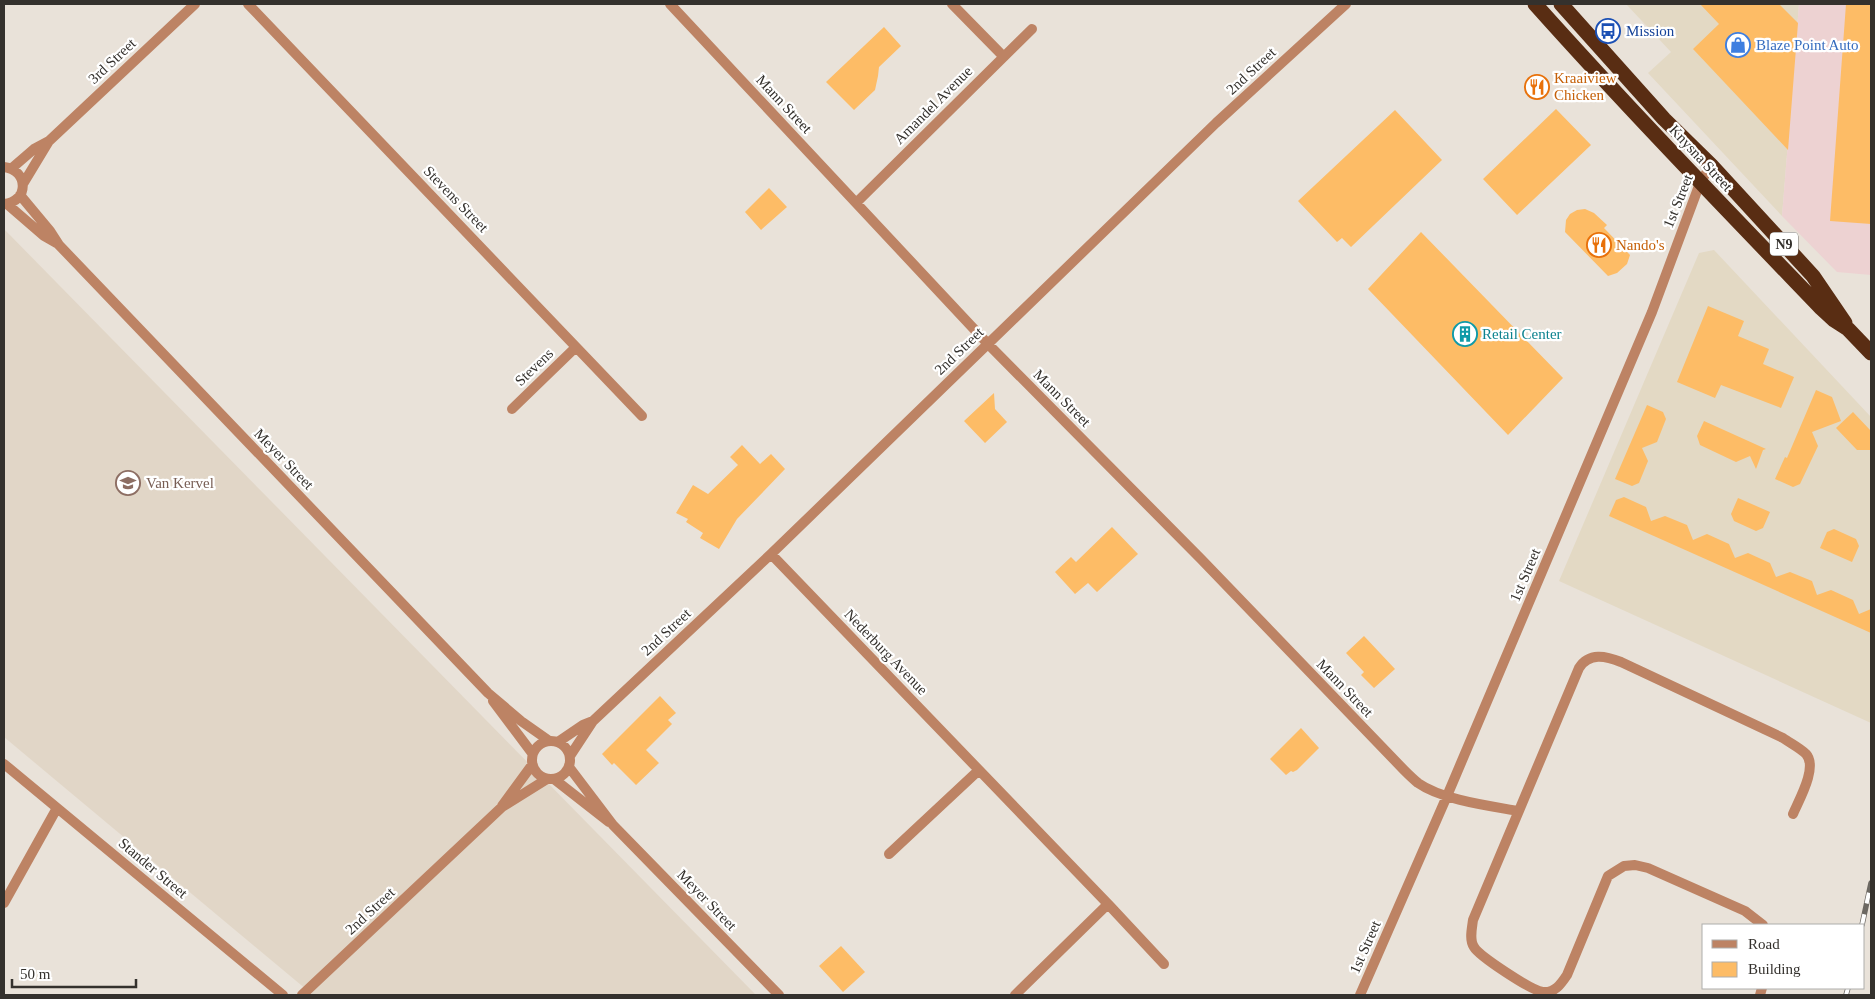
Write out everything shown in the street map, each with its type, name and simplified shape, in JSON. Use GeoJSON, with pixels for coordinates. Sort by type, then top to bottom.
{"type":"FeatureCollection","features":[{"type":"Feature","properties":{"kind":"highway","name":"Knysna Street"},"geometry":{"type":"LineString","coordinates":[[1536,4],[1597,73],[1700,183],[1820,308],[1848,329],[1871,353]]}},
{"type":"Feature","properties":{"kind":"highway","name":"Knysna Street"},"geometry":{"type":"LineString","coordinates":[[1561,4],[1664,119],[1711,165],[1813,276],[1841,315],[1848,329]]}},
{"type":"Feature","properties":{"kind":"street","name":"3rd Street"},"geometry":{"type":"LineString","coordinates":[[8,167],[49,141],[195,4]]}},
{"type":"Feature","properties":{"kind":"street","name":"Stevens Street"},"geometry":{"type":"LineString","coordinates":[[248,4],[642,416]]}},
{"type":"Feature","properties":{"kind":"street","name":"Mann Street"},"geometry":{"type":"LineString","coordinates":[[670,4],[988,344],[1201,559],[1404,770],[1419,784],[1447,796],[1518,811]]}},
{"type":"Feature","properties":{"kind":"street"},"geometry":{"type":"LineString","coordinates":[[952,4],[1003,56]]}},
{"type":"Feature","properties":{"kind":"street","name":"2nd Street"},"geometry":{"type":"LineString","coordinates":[[569,761],[593,721],[771,554],[1216,123],[1346,4]]}},
{"type":"Feature","properties":{"kind":"street","name":"Amandel Avenue"},"geometry":{"type":"LineString","coordinates":[[856,203],[1032,29]]}},
{"type":"Feature","properties":{"kind":"street","name":"3rd Street"},"geometry":{"type":"LineString","coordinates":[[20,195],[23,184],[49,141]]}},
{"type":"Feature","properties":{"kind":"street","name":"1st Street"},"geometry":{"type":"LineString","coordinates":[[1360,995],[1447,796],[1662,289],[1700,183],[1711,165]]}},
{"type":"Feature","properties":{"kind":"street"},"geometry":{"type":"LineString","coordinates":[[8,167],[21,177],[23,184]]}},
{"type":"Feature","properties":{"kind":"street"},"geometry":{"type":"LineString","coordinates":[[5,204],[15,201],[20,195]]}},
{"type":"Feature","properties":{"kind":"street","name":"Meyer Street"},"geometry":{"type":"LineString","coordinates":[[20,195],[44,223],[59,245],[488,693],[521,721],[553,741]]}},
{"type":"Feature","properties":{"kind":"street","name":"Meyer Street"},"geometry":{"type":"LineString","coordinates":[[5,204],[44,236],[59,245]]}},
{"type":"Feature","properties":{"kind":"street","name":"Stevens"},"geometry":{"type":"LineString","coordinates":[[512,409],[576,347]]}},
{"type":"Feature","properties":{"kind":"street","name":"Nederburg Avenue"},"geometry":{"type":"LineString","coordinates":[[771,554],[1164,964]]}},
{"type":"Feature","properties":{"kind":"street"},"geometry":{"type":"LineString","coordinates":[[1761,924],[1745,911],[1648,868],[1635,865],[1624,866],[1608,876],[1567,975],[1560,986],[1552,991],[1542,992],[1532,988],[1487,960],[1474,947],[1471,934],[1473,920],[1583,661],[1606,656],[1783,738],[1807,755],[1810,762],[1809,776],[1793,814]]}},
{"type":"Feature","properties":{"kind":"street","name":"Meyer Street"},"geometry":{"type":"LineString","coordinates":[[488,693],[532,753]]}},
{"type":"Feature","properties":{"kind":"street","name":"2nd Street"},"geometry":{"type":"LineString","coordinates":[[553,741],[593,721]]}},
{"type":"Feature","properties":{"kind":"street"},"geometry":{"type":"LineString","coordinates":[[553,741],[566,747],[569,761],[566,772],[550,779],[540,776],[532,765],[532,753],[539,744],[553,741]]}},
{"type":"Feature","properties":{"kind":"street","name":"Meyer Street"},"geometry":{"type":"LineString","coordinates":[[569,761],[614,825],[779,995]]}},
{"type":"Feature","properties":{"kind":"street","name":"Stander Street"},"geometry":{"type":"LineString","coordinates":[[4,764],[283,995]]}},
{"type":"Feature","properties":{"kind":"street","name":"2nd Street"},"geometry":{"type":"LineString","coordinates":[[302,995],[502,807],[532,765]]}},
{"type":"Feature","properties":{"kind":"street"},"geometry":{"type":"LineString","coordinates":[[889,854],[980,770]]}},
{"type":"Feature","properties":{"kind":"street","name":"2nd Street"},"geometry":{"type":"LineString","coordinates":[[502,807],[550,779]]}},
{"type":"Feature","properties":{"kind":"street","name":"Meyer Street"},"geometry":{"type":"LineString","coordinates":[[550,779],[614,825]]}},
{"type":"Feature","properties":{"kind":"street"},"geometry":{"type":"LineString","coordinates":[[4,903],[57,808]]}},
{"type":"Feature","properties":{"kind":"street"},"geometry":{"type":"LineString","coordinates":[[1015,995],[1108,904]]}},
{"type":"Feature","properties":{"kind":"shaded area"},"geometry":{"type":"Polygon","coordinates":[[[1626,4],[1799,4],[1782,216],[1648,73],[1671,52],[1626,4]]]}},
{"type":"Feature","properties":{"kind":"shaded area"},"geometry":{"type":"Polygon","coordinates":[[[1799,4],[1871,4],[1871,275],[1837,272],[1782,216],[1799,4]]]}},
{"type":"Feature","properties":{"kind":"shaded area","name":"Van Kervel"},"geometry":{"type":"Polygon","coordinates":[[[4,229],[756,995],[313,995],[4,737],[4,229]]]}},
{"type":"Feature","properties":{"kind":"shaded area"},"geometry":{"type":"Polygon","coordinates":[[[1714,250],[1871,417],[1871,723],[1559,581],[1699,253],[1714,250]]]}},
{"type":"Feature","properties":{"kind":"building"},"geometry":{"type":"Polygon","coordinates":[[[1700,4],[1779,4],[1798,23],[1788,150],[1693,49],[1719,24],[1700,4]]]}},
{"type":"Feature","properties":{"kind":"building"},"geometry":{"type":"Polygon","coordinates":[[[1846,4],[1871,4],[1871,224],[1830,221],[1846,4]]]}},
{"type":"Feature","properties":{"kind":"building"},"geometry":{"type":"Polygon","coordinates":[[[884,27],[901,46],[879,67],[875,90],[854,110],[826,82],[884,27]]]}},
{"type":"Feature","properties":{"kind":"building"},"geometry":{"type":"Polygon","coordinates":[[[1556,109],[1591,145],[1517,215],[1483,179],[1556,109]]]}},
{"type":"Feature","properties":{"kind":"building"},"geometry":{"type":"Polygon","coordinates":[[[1395,110],[1442,160],[1351,247],[1342,238],[1337,242],[1298,201],[1395,110]]]}},
{"type":"Feature","properties":{"kind":"building"},"geometry":{"type":"Polygon","coordinates":[[[769,188],[787,207],[761,230],[745,212],[769,188]]]}},
{"type":"Feature","properties":{"kind":"building","name":"Nando's"},"geometry":{"type":"Polygon","coordinates":[[[1585,209],[1594,213],[1607,225],[1604,228],[1630,255],[1627,264],[1617,273],[1608,276],[1565,232],[1566,220],[1570,214],[1577,210],[1585,209]]]}},
{"type":"Feature","properties":{"kind":"building","name":"Retail Center"},"geometry":{"type":"Polygon","coordinates":[[[1421,232],[1563,378],[1508,435],[1368,289],[1421,232]]]}},
{"type":"Feature","properties":{"kind":"building"},"geometry":{"type":"Polygon","coordinates":[[[1708,306],[1744,321],[1738,336],[1769,349],[1763,364],[1794,377],[1781,408],[1721,385],[1715,398],[1677,382],[1708,306]]]}},
{"type":"Feature","properties":{"kind":"building"},"geometry":{"type":"Polygon","coordinates":[[[1816,390],[1832,397],[1841,421],[1812,432],[1818,446],[1800,484],[1793,487],[1775,479],[1785,457],[1787,458],[1816,390]]]}},
{"type":"Feature","properties":{"kind":"building"},"geometry":{"type":"Polygon","coordinates":[[[994,393],[995,409],[1007,422],[985,443],[964,421],[994,393]]]}},
{"type":"Feature","properties":{"kind":"building"},"geometry":{"type":"Polygon","coordinates":[[[1647,405],[1663,412],[1666,419],[1657,442],[1642,448],[1648,461],[1639,483],[1632,486],[1615,479],[1647,405]]]}},
{"type":"Feature","properties":{"kind":"building"},"geometry":{"type":"Polygon","coordinates":[[[1853,412],[1871,431],[1871,450],[1857,450],[1836,428],[1853,412]]]}},
{"type":"Feature","properties":{"kind":"building"},"geometry":{"type":"Polygon","coordinates":[[[1704,421],[1766,449],[1763,450],[1756,469],[1750,456],[1736,462],[1700,445],[1697,436],[1704,421]]]}},
{"type":"Feature","properties":{"kind":"building"},"geometry":{"type":"Polygon","coordinates":[[[742,445],[760,464],[771,454],[785,469],[737,519],[719,549],[700,538],[703,533],[686,522],[688,519],[676,513],[693,485],[708,494],[738,465],[730,457],[742,445]]]}},
{"type":"Feature","properties":{"kind":"building"},"geometry":{"type":"Polygon","coordinates":[[[1624,497],[1646,507],[1651,521],[1665,516],[1687,525],[1693,540],[1707,534],[1729,544],[1735,558],[1748,553],[1770,563],[1776,577],[1790,572],[1812,581],[1817,595],[1831,590],[1853,600],[1859,614],[1871,609],[1871,633],[1609,516],[1616,500],[1624,497]]]}},
{"type":"Feature","properties":{"kind":"building"},"geometry":{"type":"Polygon","coordinates":[[[1738,498],[1770,512],[1763,528],[1756,531],[1734,521],[1731,514],[1738,498]]]}},
{"type":"Feature","properties":{"kind":"building"},"geometry":{"type":"Polygon","coordinates":[[[1112,527],[1138,554],[1097,592],[1088,583],[1075,594],[1055,572],[1071,557],[1076,562],[1112,527]]]}},
{"type":"Feature","properties":{"kind":"building"},"geometry":{"type":"Polygon","coordinates":[[[1834,529],[1856,539],[1859,546],[1852,562],[1820,548],[1827,532],[1834,529]]]}},
{"type":"Feature","properties":{"kind":"building"},"geometry":{"type":"Polygon","coordinates":[[[1364,636],[1395,669],[1374,688],[1361,675],[1364,672],[1346,653],[1364,636]]]}},
{"type":"Feature","properties":{"kind":"building"},"geometry":{"type":"Polygon","coordinates":[[[660,696],[676,713],[668,720],[672,724],[646,750],[659,763],[636,785],[602,754],[660,696]]]}},
{"type":"Feature","properties":{"kind":"building"},"geometry":{"type":"Polygon","coordinates":[[[1301,728],[1319,748],[1297,770],[1291,771],[1286,775],[1270,759],[1301,728]]]}},
{"type":"Feature","properties":{"kind":"building"},"geometry":{"type":"Polygon","coordinates":[[[841,946],[865,972],[843,992],[819,966],[841,946]]]}},
{"type":"Feature","properties":{"kind":"railway"},"geometry":{"type":"LineString","coordinates":[[1862,924],[1871,883]]}},
{"type":"Feature","properties":{"kind":"railway"},"geometry":{"type":"LineString","coordinates":[[1846,995],[1848,989]]}},
{"type":"Feature","properties":{"kind":"place","name":"Mission"},"geometry":{"type":"Point","coordinates":[1608,31]}},
{"type":"Feature","properties":{"kind":"place","name":"Blaze Point Auto"},"geometry":{"type":"Point","coordinates":[1738,45]}},
{"type":"Feature","properties":{"kind":"place","name":"Kraaiview Chicken"},"geometry":{"type":"Point","coordinates":[1537,87]}},
{"type":"Feature","properties":{"kind":"place","name":"Nando's"},"geometry":{"type":"Point","coordinates":[1599,245]}},
{"type":"Feature","properties":{"kind":"place","name":"Retail Center"},"geometry":{"type":"Point","coordinates":[1465,334]}},
{"type":"Feature","properties":{"kind":"place","name":"Van Kervel"},"geometry":{"type":"Point","coordinates":[128,483]}}]}
